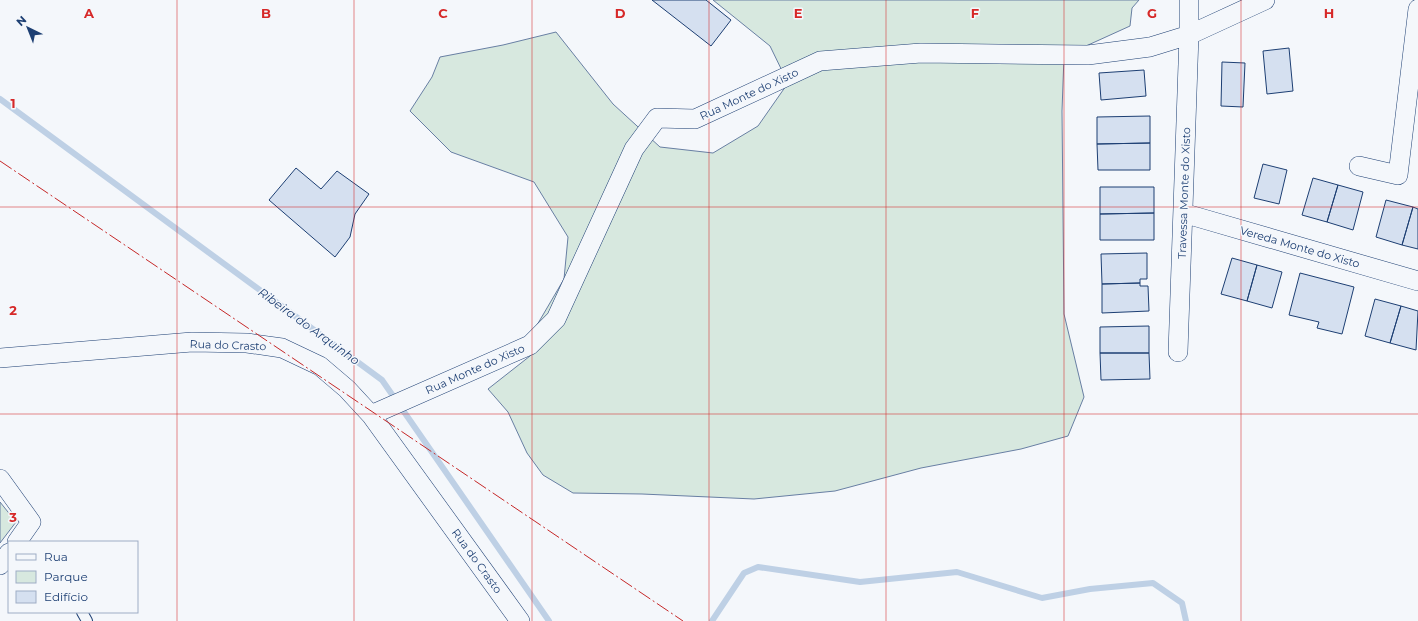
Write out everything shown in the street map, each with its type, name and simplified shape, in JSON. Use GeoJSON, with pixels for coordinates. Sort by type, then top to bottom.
{"type":"FeatureCollection","features":[{"type":"Feature","properties":{"kind":"street","name":"Travessa Monte do Xisto"},"geometry":{"type":"LineString","coordinates":[[1178,352],[1189,0]]}},
{"type":"Feature","properties":{"kind":"street","name":"Rua Monte do Xisto"},"geometry":{"type":"LineString","coordinates":[[378,412],[530,345],[556,319],[634,149],[657,118],[695,119],[820,62],[921,53],[1088,55],[1150,47],[1189,35],[1265,0]]}},
{"type":"Feature","properties":{"kind":"street"},"geometry":{"type":"LineString","coordinates":[[1359,166],[1398,174],[1418,9]]}},
{"type":"Feature","properties":{"kind":"street","name":"Vereda Monte do Xisto"},"geometry":{"type":"LineString","coordinates":[[1183,213],[1418,281]]}},
{"type":"Feature","properties":{"kind":"street","name":"Rua do Crasto"},"geometry":{"type":"LineString","coordinates":[[0,358],[192,342],[247,343],[282,348],[320,366],[347,389],[378,412],[520,621]]}},
{"type":"Feature","properties":{"kind":"street"},"geometry":{"type":"LineString","coordinates":[[0,479],[31,522],[18,541]]}},
{"type":"Feature","properties":{"kind":"street"},"geometry":{"type":"LineString","coordinates":[[0,565],[8,554]]}},
{"type":"Feature","properties":{"kind":"green space"},"geometry":{"type":"Polygon","coordinates":[[[713,0],[1139,0],[1132,8],[1130,26],[1064,56],[1062,111],[1064,314],[1084,397],[1068,436],[1021,449],[921,468],[835,491],[754,499],[642,494],[573,493],[543,475],[527,453],[508,412],[488,389],[530,356],[537,325],[564,279],[568,237],[534,182],[451,152],[410,111],[432,77],[440,57],[503,45],[556,32],[613,104],[660,147],[713,153],[758,126],[788,83],[770,46],[713,0]]]}},
{"type":"Feature","properties":{"kind":"green space"},"geometry":{"type":"Polygon","coordinates":[[[0,502],[16,522],[0,543],[0,502]]]}},
{"type":"Feature","properties":{"kind":"building"},"geometry":{"type":"Polygon","coordinates":[[[652,0],[706,0],[731,20],[711,46],[652,0]]]}},
{"type":"Feature","properties":{"kind":"building"},"geometry":{"type":"Polygon","coordinates":[[[1289,48],[1293,91],[1267,94],[1263,51],[1289,48]]]}},
{"type":"Feature","properties":{"kind":"building"},"geometry":{"type":"Polygon","coordinates":[[[1222,62],[1245,63],[1243,107],[1221,106],[1222,62]]]}},
{"type":"Feature","properties":{"kind":"building"},"geometry":{"type":"Polygon","coordinates":[[[1144,70],[1146,96],[1101,100],[1099,73],[1144,70]]]}},
{"type":"Feature","properties":{"kind":"building"},"geometry":{"type":"Polygon","coordinates":[[[1150,116],[1150,143],[1097,144],[1097,117],[1150,116]]]}},
{"type":"Feature","properties":{"kind":"building"},"geometry":{"type":"Polygon","coordinates":[[[1150,143],[1150,170],[1098,170],[1097,144],[1150,143]]]}},
{"type":"Feature","properties":{"kind":"building"},"geometry":{"type":"Polygon","coordinates":[[[1263,164],[1287,170],[1279,204],[1254,198],[1263,164]]]}},
{"type":"Feature","properties":{"kind":"building"},"geometry":{"type":"Polygon","coordinates":[[[296,168],[321,189],[337,171],[369,194],[355,214],[350,237],[335,257],[269,200],[296,168]]]}},
{"type":"Feature","properties":{"kind":"building"},"geometry":{"type":"Polygon","coordinates":[[[1313,178],[1338,185],[1327,222],[1302,215],[1313,178]]]}},
{"type":"Feature","properties":{"kind":"building"},"geometry":{"type":"Polygon","coordinates":[[[1338,185],[1363,192],[1353,230],[1327,222],[1338,185]]]}},
{"type":"Feature","properties":{"kind":"building"},"geometry":{"type":"Polygon","coordinates":[[[1100,187],[1154,187],[1154,213],[1100,214],[1100,187]]]}},
{"type":"Feature","properties":{"kind":"building"},"geometry":{"type":"Polygon","coordinates":[[[1386,200],[1413,207],[1402,245],[1376,237],[1386,200]]]}},
{"type":"Feature","properties":{"kind":"building"},"geometry":{"type":"Polygon","coordinates":[[[1413,207],[1418,209],[1418,249],[1402,245],[1413,207]]]}},
{"type":"Feature","properties":{"kind":"building"},"geometry":{"type":"Polygon","coordinates":[[[1154,213],[1154,240],[1100,240],[1100,214],[1154,213]]]}},
{"type":"Feature","properties":{"kind":"building"},"geometry":{"type":"Polygon","coordinates":[[[1147,253],[1147,279],[1140,279],[1140,283],[1102,284],[1101,254],[1147,253]]]}},
{"type":"Feature","properties":{"kind":"building"},"geometry":{"type":"Polygon","coordinates":[[[1232,258],[1257,265],[1247,301],[1221,294],[1232,258]]]}},
{"type":"Feature","properties":{"kind":"building"},"geometry":{"type":"Polygon","coordinates":[[[1257,265],[1282,272],[1272,308],[1247,301],[1257,265]]]}},
{"type":"Feature","properties":{"kind":"building"},"geometry":{"type":"Polygon","coordinates":[[[1300,273],[1354,287],[1342,334],[1317,328],[1319,322],[1289,315],[1300,273]]]}},
{"type":"Feature","properties":{"kind":"building"},"geometry":{"type":"Polygon","coordinates":[[[1140,283],[1140,286],[1148,286],[1149,311],[1102,313],[1102,284],[1140,283]]]}},
{"type":"Feature","properties":{"kind":"building"},"geometry":{"type":"Polygon","coordinates":[[[1375,299],[1401,306],[1390,343],[1365,336],[1375,299]]]}},
{"type":"Feature","properties":{"kind":"building"},"geometry":{"type":"Polygon","coordinates":[[[1401,306],[1418,311],[1416,350],[1390,343],[1401,306]]]}},
{"type":"Feature","properties":{"kind":"building"},"geometry":{"type":"Polygon","coordinates":[[[1149,326],[1149,353],[1100,353],[1100,327],[1149,326]]]}},
{"type":"Feature","properties":{"kind":"building"},"geometry":{"type":"Polygon","coordinates":[[[1100,353],[1149,353],[1150,379],[1101,380],[1100,353]]]}},
{"type":"Feature","properties":{"kind":"waterway","name":"Ribeira do Arquinho"},"geometry":{"type":"LineString","coordinates":[[0,99],[382,380],[549,621]]}},
{"type":"Feature","properties":{"kind":"waterway","name":"Ribeira do Arquinho"},"geometry":{"type":"LineString","coordinates":[[712,621],[744,573],[758,567],[860,582],[957,572],[1042,598],[1090,589],[1153,583],[1182,603],[1186,621]]}},
{"type":"Feature","properties":{"kind":"power"},"geometry":{"type":"LineString","coordinates":[[0,161],[683,621]]}}]}
